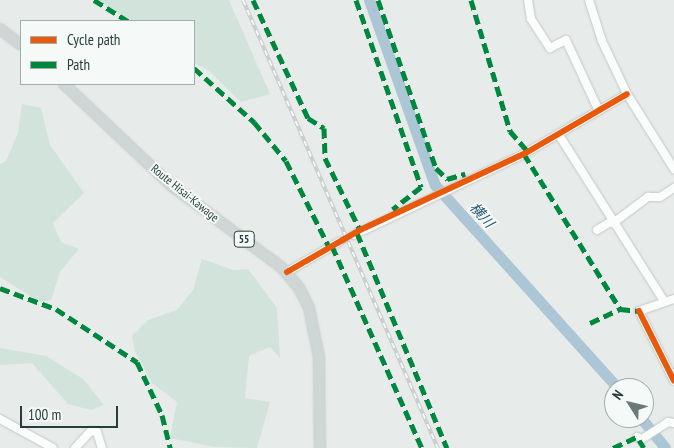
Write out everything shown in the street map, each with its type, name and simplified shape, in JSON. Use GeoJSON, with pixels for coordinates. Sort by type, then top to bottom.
{"type":"FeatureCollection","features":[{"type":"Feature","properties":{"kind":"main road"},"geometry":{"type":"LineString","coordinates":[[0,29],[20,44]]}},
{"type":"Feature","properties":{"kind":"main road","name":"Route Hisai-Kawage"},"geometry":{"type":"LineString","coordinates":[[65,85],[172,186],[287,272],[304,297],[312,320],[323,404],[320,448]]}},
{"type":"Feature","properties":{"kind":"street"},"geometry":{"type":"LineString","coordinates":[[528,0],[531,19],[550,48],[566,40],[599,111]]}},
{"type":"Feature","properties":{"kind":"street"},"geometry":{"type":"LineString","coordinates":[[589,0],[604,47],[627,94],[674,169]]}},
{"type":"Feature","properties":{"kind":"street"},"geometry":{"type":"LineString","coordinates":[[354,236],[396,213],[485,172],[558,134],[627,94]]}},
{"type":"Feature","properties":{"kind":"street"},"geometry":{"type":"LineString","coordinates":[[558,134],[664,301]]}},
{"type":"Feature","properties":{"kind":"street"},"geometry":{"type":"LineString","coordinates":[[596,230],[613,222],[648,196],[660,197],[674,188]]}},
{"type":"Feature","properties":{"kind":"street"},"geometry":{"type":"LineString","coordinates":[[287,272],[339,242]]}},
{"type":"Feature","properties":{"kind":"street"},"geometry":{"type":"LineString","coordinates":[[674,299],[639,310],[674,381]]}},
{"type":"Feature","properties":{"kind":"street"},"geometry":{"type":"LineString","coordinates":[[0,419],[53,448]]}},
{"type":"Feature","properties":{"kind":"street"},"geometry":{"type":"LineString","coordinates":[[639,438],[670,423]]}},
{"type":"Feature","properties":{"kind":"street"},"geometry":{"type":"LineString","coordinates":[[75,448],[91,431],[97,432],[102,448]]}},
{"type":"Feature","properties":{"kind":"shaded area"},"geometry":{"type":"Polygon","coordinates":[[[98,0],[229,0],[270,94],[241,102],[208,70],[195,64],[195,20],[129,20],[98,0]]]}},
{"type":"Feature","properties":{"kind":"shaded area"},"geometry":{"type":"Polygon","coordinates":[[[22,104],[41,108],[50,145],[84,193],[53,223],[61,242],[79,249],[60,272],[51,300],[40,302],[0,277],[0,164],[6,161],[18,133],[22,104]]]}},
{"type":"Feature","properties":{"kind":"shaded area"},"geometry":{"type":"Polygon","coordinates":[[[202,259],[233,270],[248,269],[277,308],[280,358],[270,347],[249,356],[245,398],[270,402],[257,448],[215,447],[170,438],[177,402],[152,383],[135,351],[132,336],[148,320],[177,310],[193,290],[202,259]]]}},
{"type":"Feature","properties":{"kind":"shaded area"},"geometry":{"type":"Polygon","coordinates":[[[0,348],[46,356],[83,379],[104,405],[91,410],[68,404],[32,363],[0,365],[0,348]]]}},
{"type":"Feature","properties":{"kind":"waterway","name":"横川"},"geometry":{"type":"LineString","coordinates":[[369,0],[435,185],[609,378]]}},
{"type":"Feature","properties":{"kind":"waterway","name":"横川"},"geometry":{"type":"LineString","coordinates":[[649,428],[665,448]]}},
{"type":"Feature","properties":{"kind":"tunnel"},"geometry":{"type":"LineString","coordinates":[[339,242],[354,235]]}},
{"type":"Feature","properties":{"kind":"railway"},"geometry":{"type":"LineString","coordinates":[[243,0],[438,448]]}},
{"type":"Feature","properties":{"kind":"marked path"},"geometry":{"type":"LineString","coordinates":[[94,0],[126,20]]}},
{"type":"Feature","properties":{"kind":"marked path"},"geometry":{"type":"LineString","coordinates":[[253,0],[308,118],[324,128],[325,158],[360,230]]}},
{"type":"Feature","properties":{"kind":"marked path"},"geometry":{"type":"LineString","coordinates":[[356,0],[421,187],[393,209]]}},
{"type":"Feature","properties":{"kind":"marked path"},"geometry":{"type":"LineString","coordinates":[[378,0],[436,168],[447,179],[465,174]]}},
{"type":"Feature","properties":{"kind":"marked path"},"geometry":{"type":"LineString","coordinates":[[471,0],[510,131],[528,152]]}},
{"type":"Feature","properties":{"kind":"marked path"},"geometry":{"type":"LineString","coordinates":[[195,69],[254,122],[286,161],[329,247]]}},
{"type":"Feature","properties":{"kind":"marked path"},"geometry":{"type":"LineString","coordinates":[[524,154],[620,309],[639,311]]}},
{"type":"Feature","properties":{"kind":"marked path"},"geometry":{"type":"LineString","coordinates":[[357,233],[447,448]]}},
{"type":"Feature","properties":{"kind":"marked path"},"geometry":{"type":"LineString","coordinates":[[332,246],[422,448]]}},
{"type":"Feature","properties":{"kind":"marked path"},"geometry":{"type":"LineString","coordinates":[[0,288],[56,309],[137,362],[162,415],[170,448]]}},
{"type":"Feature","properties":{"kind":"marked path"},"geometry":{"type":"LineString","coordinates":[[590,323],[620,309]]}},
{"type":"Feature","properties":{"kind":"marked path"},"geometry":{"type":"LineString","coordinates":[[613,448],[637,437]]}},
{"type":"Feature","properties":{"kind":"marked path"},"geometry":{"type":"LineString","coordinates":[[639,440],[644,448]]}},
{"type":"Feature","properties":{"kind":"cycle path"},"geometry":{"type":"LineString","coordinates":[[287,272],[360,230],[524,154],[627,94]]}},
{"type":"Feature","properties":{"kind":"cycle path"},"geometry":{"type":"LineString","coordinates":[[639,311],[674,381]]}}]}
